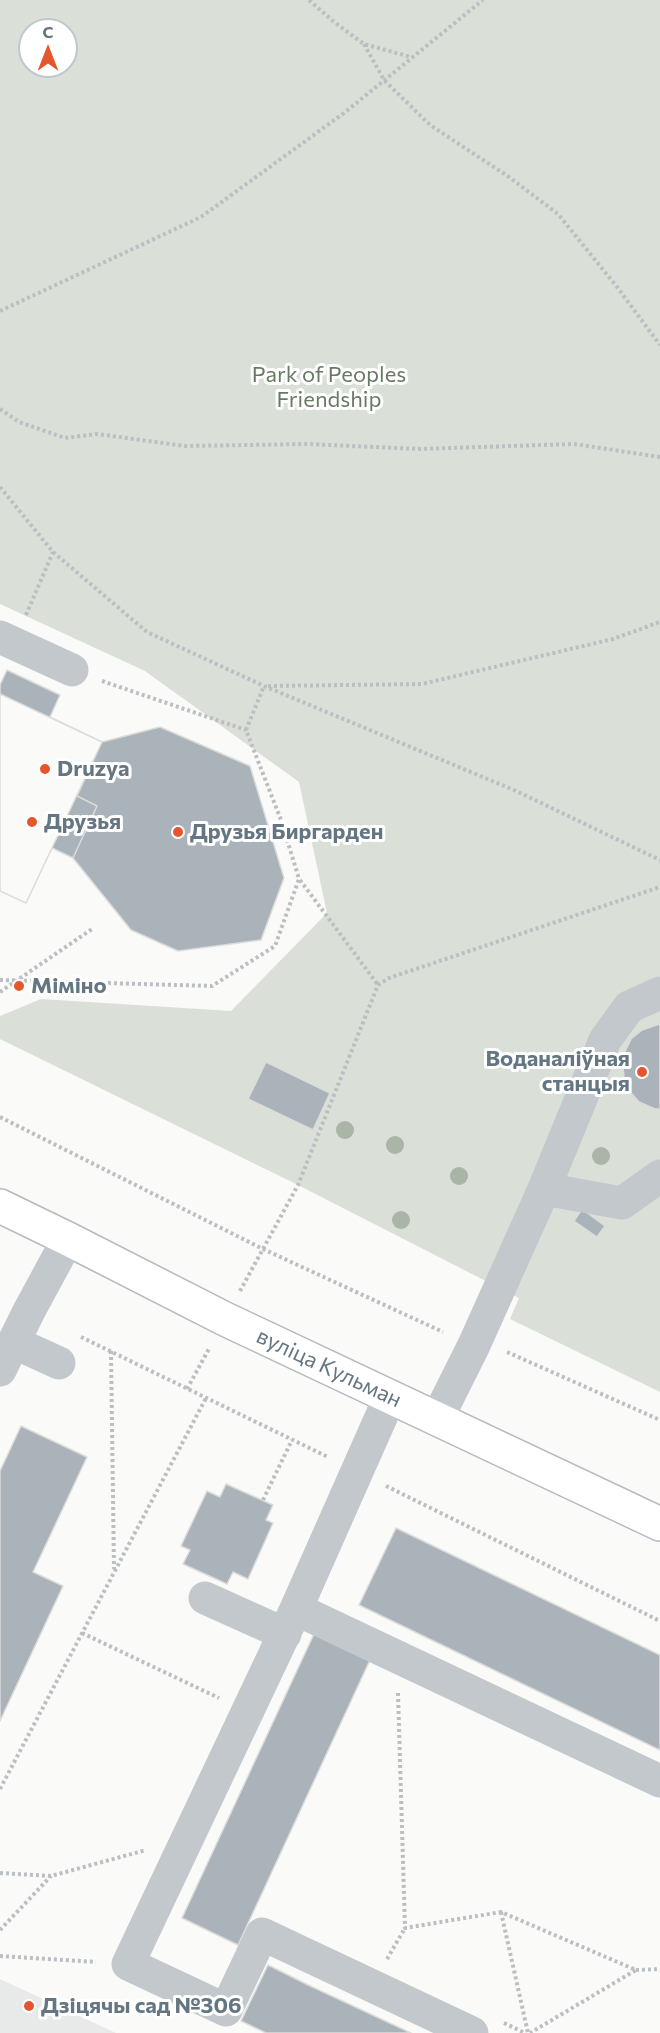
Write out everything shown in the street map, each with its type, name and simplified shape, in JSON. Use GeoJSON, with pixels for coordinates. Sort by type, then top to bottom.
{"type":"FeatureCollection","features":[{"type":"Feature","properties":{"kind":"main road","name":"вуліца Кульман"},"geometry":{"type":"LineString","coordinates":[[0,1206],[225,1319],[660,1524]]}},
{"type":"Feature","properties":{"kind":"lane"},"geometry":{"type":"LineString","coordinates":[[7,640],[72,670]]}},
{"type":"Feature","properties":{"kind":"lane"},"geometry":{"type":"LineString","coordinates":[[437,1419],[474,1345],[544,1189],[605,1040],[629,1007],[660,993]]}},
{"type":"Feature","properties":{"kind":"lane"},"geometry":{"type":"LineString","coordinates":[[544,1189],[622,1203],[660,1176]]}},
{"type":"Feature","properties":{"kind":"lane"},"geometry":{"type":"LineString","coordinates":[[60,1363],[7,1356],[68,1239]]}},
{"type":"Feature","properties":{"kind":"lane"},"geometry":{"type":"LineString","coordinates":[[390,1397],[290,1621],[128,1964],[226,2010],[262,1934],[472,2033]]}},
{"type":"Feature","properties":{"kind":"lane"},"geometry":{"type":"LineString","coordinates":[[205,1598],[290,1621],[396,1656],[660,1781]]}},
{"type":"Feature","properties":{"kind":"path"},"geometry":{"type":"LineString","coordinates":[[309,0],[364,44],[411,57]]}},
{"type":"Feature","properties":{"kind":"path"},"geometry":{"type":"LineString","coordinates":[[0,311],[201,217],[344,113],[483,0]]}},
{"type":"Feature","properties":{"kind":"path"},"geometry":{"type":"LineString","coordinates":[[364,44],[384,80],[430,126],[508,177],[558,214],[660,345]]}},
{"type":"Feature","properties":{"kind":"path"},"geometry":{"type":"LineString","coordinates":[[0,410],[20,422],[65,438],[97,434],[185,446],[308,444],[418,449],[574,444],[660,457]]}},
{"type":"Feature","properties":{"kind":"path"},"geometry":{"type":"LineString","coordinates":[[0,487],[53,552],[147,632],[264,686],[514,790],[660,860]]}},
{"type":"Feature","properties":{"kind":"path"},"geometry":{"type":"LineString","coordinates":[[7,640],[53,552]]}},
{"type":"Feature","properties":{"kind":"path"},"geometry":{"type":"LineString","coordinates":[[264,686],[422,684],[613,639],[660,622]]}},
{"type":"Feature","properties":{"kind":"path"},"geometry":{"type":"LineString","coordinates":[[72,670],[246,730]]}},
{"type":"Feature","properties":{"kind":"path"},"geometry":{"type":"LineString","coordinates":[[264,686],[246,730],[281,820],[299,879],[378,985]]}},
{"type":"Feature","properties":{"kind":"path"},"geometry":{"type":"LineString","coordinates":[[0,980],[212,986],[275,946],[299,879]]}},
{"type":"Feature","properties":{"kind":"path"},"geometry":{"type":"LineString","coordinates":[[262,1250],[298,1185],[378,985],[389,978],[660,887]]}},
{"type":"Feature","properties":{"kind":"path"},"geometry":{"type":"LineString","coordinates":[[0,992],[93,929]]}},
{"type":"Feature","properties":{"kind":"path"},"geometry":{"type":"LineString","coordinates":[[0,1117],[262,1250],[474,1345],[509,1353],[660,1420]]}},
{"type":"Feature","properties":{"kind":"path"},"geometry":{"type":"LineString","coordinates":[[111,1351],[114,1571]]}},
{"type":"Feature","properties":{"kind":"path"},"geometry":{"type":"LineString","coordinates":[[0,1789],[206,1398]]}},
{"type":"Feature","properties":{"kind":"path"},"geometry":{"type":"LineString","coordinates":[[262,1500],[292,1440]]}},
{"type":"Feature","properties":{"kind":"path"},"geometry":{"type":"LineString","coordinates":[[82,1633],[248,1711]]}},
{"type":"Feature","properties":{"kind":"path"},"geometry":{"type":"LineString","coordinates":[[382,1967],[405,1928],[396,1656]]}},
{"type":"Feature","properties":{"kind":"path"},"geometry":{"type":"LineString","coordinates":[[0,1873],[51,1876],[187,1838]]}},
{"type":"Feature","properties":{"kind":"path"},"geometry":{"type":"LineString","coordinates":[[0,1930],[51,1876]]}},
{"type":"Feature","properties":{"kind":"path"},"geometry":{"type":"LineString","coordinates":[[405,1928],[501,1912],[636,1970],[660,1969]]}},
{"type":"Feature","properties":{"kind":"path"},"geometry":{"type":"LineString","coordinates":[[501,1912],[529,2033],[636,1970]]}},
{"type":"Feature","properties":{"kind":"shaded area","name":"Дзіцячы сад №306"},"geometry":{"type":"Polygon","coordinates":[[[0,1979],[116,2033],[0,2033],[0,1979]]]}},
{"type":"Feature","properties":{"kind":"green space","name":"Park of Peoples Friendship"},"geometry":{"type":"Polygon","coordinates":[[[0,0],[660,0],[660,1392],[510,1319],[519,1298],[298,1185],[0,1039],[0,1016],[41,999],[231,1011],[327,913],[299,782],[145,671],[0,604],[0,0]]]}},
{"type":"Feature","properties":{"kind":"building","name":"Druzya"},"geometry":{"type":"Polygon","coordinates":[[[7,670],[60,695],[50,717],[102,742],[77,796],[97,806],[73,858],[52,848],[26,903],[0,891],[0,685],[7,670]]]}},
{"type":"Feature","properties":{"kind":"building","name":"Druzya"},"geometry":{"type":"Polygon","coordinates":[[[0,694],[102,742],[26,903],[0,891],[0,694]]]}},
{"type":"Feature","properties":{"kind":"building","name":"Друзья Биргарден"},"geometry":{"type":"Polygon","coordinates":[[[160,727],[250,766],[284,878],[261,940],[178,951],[131,930],[73,858],[97,806],[77,796],[102,742],[160,727]]]}},
{"type":"Feature","properties":{"kind":"building","name":"Воданаліўная станцыя"},"geometry":{"type":"Polygon","coordinates":[[[660,1024],[660,1109],[655,1109],[639,1102],[625,1086],[622,1058],[631,1039],[642,1030],[660,1024]]]}},
{"type":"Feature","properties":{"kind":"building"},"geometry":{"type":"Polygon","coordinates":[[[266,1062],[330,1093],[313,1130],[248,1099],[266,1062]]]}},
{"type":"Feature","properties":{"kind":"building"},"geometry":{"type":"Polygon","coordinates":[[[582,1209],[605,1226],[597,1237],[574,1221],[582,1209]]]}},
{"type":"Feature","properties":{"kind":"building"},"geometry":{"type":"Polygon","coordinates":[[[21,1426],[87,1457],[33,1572],[63,1586],[0,1721],[0,1471],[21,1426]]]}},
{"type":"Feature","properties":{"kind":"building"},"geometry":{"type":"Polygon","coordinates":[[[226,1484],[273,1505],[266,1520],[273,1523],[248,1579],[233,1572],[227,1584],[183,1564],[190,1550],[181,1546],[207,1491],[220,1497],[226,1484]]]}},
{"type":"Feature","properties":{"kind":"building"},"geometry":{"type":"Polygon","coordinates":[[[396,1528],[660,1655],[660,1750],[359,1605],[396,1528]]]}},
{"type":"Feature","properties":{"kind":"building"},"geometry":{"type":"Polygon","coordinates":[[[314,1634],[370,1660],[238,1945],[182,1918],[314,1634]]]}},
{"type":"Feature","properties":{"kind":"building"},"geometry":{"type":"Polygon","coordinates":[[[268,1965],[411,2033],[266,2033],[241,2021],[268,1965]]]}},
{"type":"Feature","properties":{"kind":"place","name":"Druzya"},"geometry":{"type":"Point","coordinates":[45,769]}},
{"type":"Feature","properties":{"kind":"place","name":"Друзья"},"geometry":{"type":"Point","coordinates":[32,822]}},
{"type":"Feature","properties":{"kind":"place","name":"Друзья Биргарден"},"geometry":{"type":"Point","coordinates":[178,832]}},
{"type":"Feature","properties":{"kind":"place","name":"Міміно"},"geometry":{"type":"Point","coordinates":[19,986]}},
{"type":"Feature","properties":{"kind":"place","name":"Воданаліўная станцыя"},"geometry":{"type":"Point","coordinates":[642,1072]}},
{"type":"Feature","properties":{"kind":"place","name":"Дзіцячы сад №306"},"geometry":{"type":"Point","coordinates":[29,2006]}}]}
